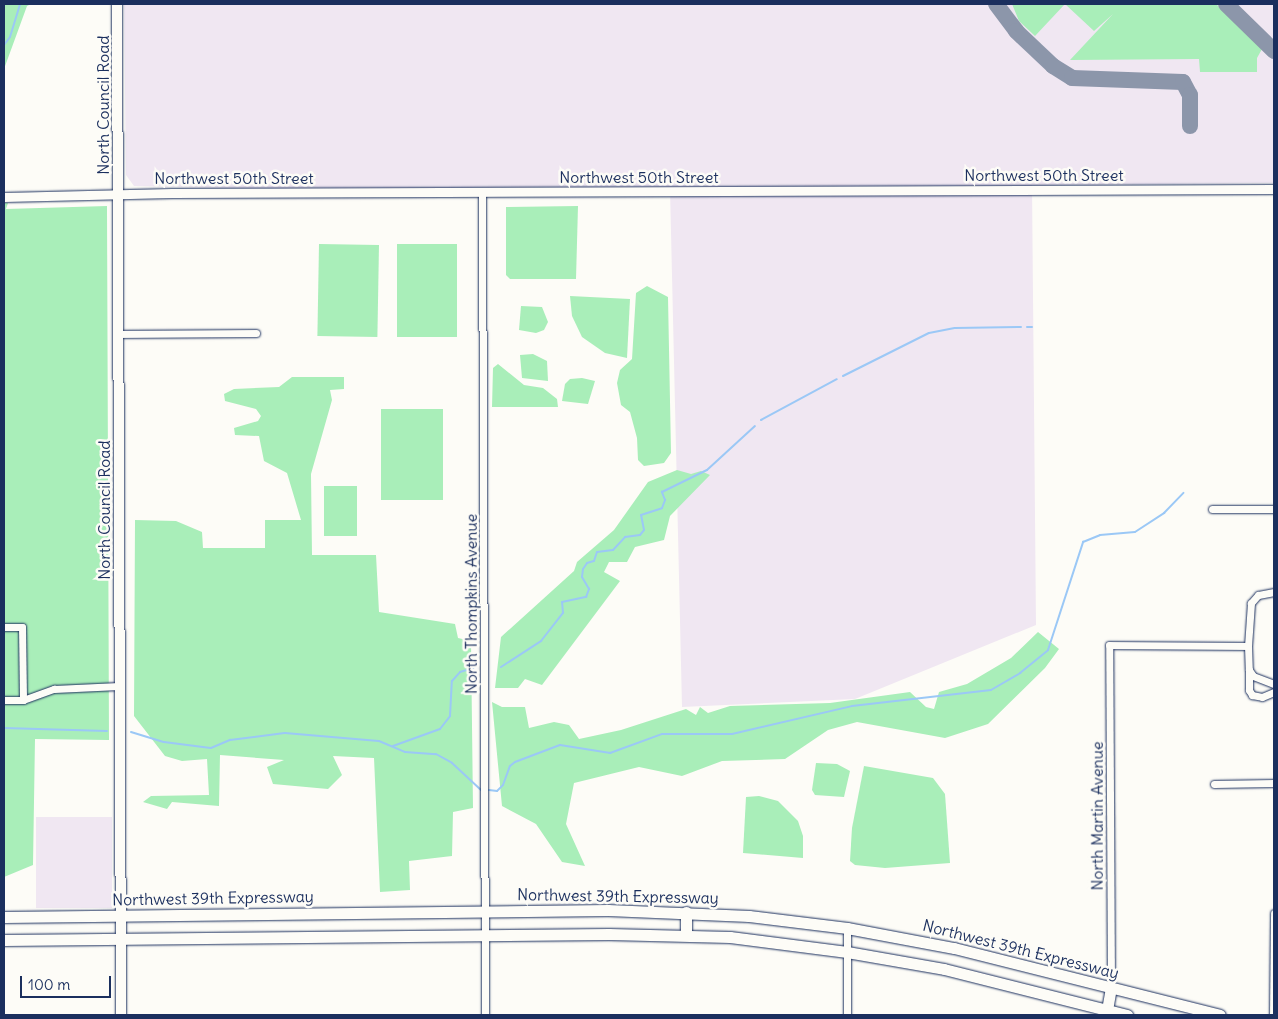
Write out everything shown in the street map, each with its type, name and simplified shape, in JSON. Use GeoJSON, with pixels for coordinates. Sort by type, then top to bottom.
{"type":"FeatureCollection","features":[{"type":"Feature","properties":{"kind":"highway","name":"Northwest 39th Expressway"},"geometry":{"type":"LineString","coordinates":[[4,917],[485,911],[686,912],[848,928],[954,948],[1111,987],[1188,1011],[1220,1015]]}},
{"type":"Feature","properties":{"kind":"highway"},"geometry":{"type":"LineString","coordinates":[[686,912],[686,935]]}},
{"type":"Feature","properties":{"kind":"highway"},"geometry":{"type":"LineString","coordinates":[[4,940],[484,934],[686,935],[847,952],[944,969],[1127,1015]]}},
{"type":"Feature","properties":{"kind":"highway"},"geometry":{"type":"LineString","coordinates":[[1107,1010],[1111,987]]}},
{"type":"Feature","properties":{"kind":"main road","name":"North Council Road"},"geometry":{"type":"LineString","coordinates":[[117,4],[121,1015]]}},
{"type":"Feature","properties":{"kind":"street","name":"Northwest 50th Street"},"geometry":{"type":"LineString","coordinates":[[4,197],[1274,189]]}},
{"type":"Feature","properties":{"kind":"street","name":"North Thompkins Avenue"},"geometry":{"type":"LineString","coordinates":[[482,193],[485,1015]]}},
{"type":"Feature","properties":{"kind":"street"},"geometry":{"type":"LineString","coordinates":[[118,334],[256,333]]}},
{"type":"Feature","properties":{"kind":"street"},"geometry":{"type":"LineString","coordinates":[[1212,509],[1274,509]]}},
{"type":"Feature","properties":{"kind":"street"},"geometry":{"type":"LineString","coordinates":[[1274,592],[1258,595],[1251,603],[1248,646],[1249,690],[1252,695],[1262,697],[1274,692]]}},
{"type":"Feature","properties":{"kind":"street"},"geometry":{"type":"LineString","coordinates":[[4,627],[22,626],[23,700]]}},
{"type":"Feature","properties":{"kind":"street","name":"North Martin Avenue"},"geometry":{"type":"LineString","coordinates":[[1111,987],[1109,645],[1248,646]]}},
{"type":"Feature","properties":{"kind":"street"},"geometry":{"type":"LineString","coordinates":[[1249,670],[1258,681],[1274,684]]}},
{"type":"Feature","properties":{"kind":"street"},"geometry":{"type":"LineString","coordinates":[[4,700],[23,700],[54,689],[119,686]]}},
{"type":"Feature","properties":{"kind":"street"},"geometry":{"type":"LineString","coordinates":[[1214,784],[1274,783]]}},
{"type":"Feature","properties":{"kind":"street"},"geometry":{"type":"LineString","coordinates":[[1273,1015],[1274,914]]}},
{"type":"Feature","properties":{"kind":"street"},"geometry":{"type":"LineString","coordinates":[[847,1015],[848,928]]}},
{"type":"Feature","properties":{"kind":"shaded area"},"geometry":{"type":"Polygon","coordinates":[[[124,4],[1274,4],[1274,183],[1032,185],[1036,625],[855,699],[682,707],[670,189],[324,190],[134,186],[126,175],[124,4]]]}},
{"type":"Feature","properties":{"kind":"shaded area"},"geometry":{"type":"Polygon","coordinates":[[[36,817],[112,817],[112,908],[36,908],[36,817]]]}},
{"type":"Feature","properties":{"kind":"green space"},"geometry":{"type":"Polygon","coordinates":[[[4,4],[31,4],[27,6],[4,69],[4,4]]]}},
{"type":"Feature","properties":{"kind":"green space"},"geometry":{"type":"Polygon","coordinates":[[[1012,4],[1065,4],[1035,36],[1019,21],[1012,4]]]}},
{"type":"Feature","properties":{"kind":"green space"},"geometry":{"type":"Polygon","coordinates":[[[1065,4],[1216,4],[1262,49],[1257,58],[1257,72],[1200,72],[1199,59],[1070,60],[1113,14],[1094,31],[1065,4]]]}},
{"type":"Feature","properties":{"kind":"green space"},"geometry":{"type":"Polygon","coordinates":[[[4,203],[8,203],[6,209],[107,206],[109,740],[35,739],[33,865],[4,877],[4,203]]]}},
{"type":"Feature","properties":{"kind":"green space"},"geometry":{"type":"Polygon","coordinates":[[[578,206],[576,279],[510,279],[506,275],[506,207],[578,206]]]}},
{"type":"Feature","properties":{"kind":"green space"},"geometry":{"type":"Polygon","coordinates":[[[319,244],[379,245],[377,337],[317,336],[319,244]]]}},
{"type":"Feature","properties":{"kind":"green space"},"geometry":{"type":"Polygon","coordinates":[[[397,244],[457,244],[457,337],[397,337],[397,244]]]}},
{"type":"Feature","properties":{"kind":"green space"},"geometry":{"type":"Polygon","coordinates":[[[647,286],[668,297],[671,453],[664,463],[644,466],[638,460],[637,438],[630,412],[621,405],[617,383],[620,370],[632,359],[636,293],[647,286]]]}},
{"type":"Feature","properties":{"kind":"green space"},"geometry":{"type":"Polygon","coordinates":[[[570,296],[630,299],[627,358],[605,353],[582,337],[572,316],[570,296]]]}},
{"type":"Feature","properties":{"kind":"green space"},"geometry":{"type":"Polygon","coordinates":[[[521,306],[542,307],[548,322],[544,330],[536,333],[519,330],[521,306]]]}},
{"type":"Feature","properties":{"kind":"green space"},"geometry":{"type":"Polygon","coordinates":[[[533,354],[547,361],[548,381],[522,378],[520,355],[533,354]]]}},
{"type":"Feature","properties":{"kind":"green space"},"geometry":{"type":"Polygon","coordinates":[[[498,364],[524,385],[543,388],[557,399],[558,407],[492,407],[493,368],[498,364]]]}},
{"type":"Feature","properties":{"kind":"green space"},"geometry":{"type":"Polygon","coordinates":[[[292,377],[344,377],[344,389],[330,390],[332,400],[311,474],[312,555],[376,555],[379,612],[455,624],[458,638],[471,641],[473,808],[453,812],[452,856],[409,861],[410,890],[380,892],[374,758],[333,756],[342,775],[328,789],[273,784],[267,767],[284,760],[220,755],[219,806],[172,802],[167,809],[143,802],[151,796],[209,795],[207,759],[182,761],[165,756],[134,716],[135,520],[176,521],[202,532],[203,548],[265,548],[265,520],[301,520],[287,473],[264,461],[259,436],[235,435],[234,428],[258,421],[261,416],[256,409],[225,401],[224,394],[234,389],[279,387],[292,377]]]}},
{"type":"Feature","properties":{"kind":"green space"},"geometry":{"type":"Polygon","coordinates":[[[582,378],[595,381],[588,404],[562,401],[565,384],[570,379],[582,378]]]}},
{"type":"Feature","properties":{"kind":"green space"},"geometry":{"type":"Polygon","coordinates":[[[381,409],[443,409],[443,500],[381,500],[381,409]]]}},
{"type":"Feature","properties":{"kind":"green space"},"geometry":{"type":"Polygon","coordinates":[[[677,470],[691,474],[701,471],[710,475],[670,516],[664,540],[635,547],[627,562],[609,562],[604,572],[620,581],[542,685],[525,679],[518,688],[495,688],[501,637],[574,571],[577,562],[614,530],[648,482],[677,470]]]}},
{"type":"Feature","properties":{"kind":"green space"},"geometry":{"type":"Polygon","coordinates":[[[324,486],[357,486],[357,536],[324,536],[324,486]]]}},
{"type":"Feature","properties":{"kind":"green space"},"geometry":{"type":"Polygon","coordinates":[[[1038,632],[1059,649],[1045,668],[988,724],[945,738],[857,722],[828,730],[785,759],[722,761],[682,776],[639,767],[574,783],[566,824],[585,866],[562,862],[536,824],[502,806],[492,702],[502,707],[525,707],[529,728],[554,722],[569,725],[579,739],[621,730],[686,709],[696,715],[700,707],[708,713],[730,706],[830,703],[910,692],[926,707],[934,709],[939,692],[967,684],[1011,658],[1038,632]]]}},
{"type":"Feature","properties":{"kind":"green space"},"geometry":{"type":"Polygon","coordinates":[[[816,763],[837,764],[850,771],[844,797],[815,795],[812,790],[816,763]]]}},
{"type":"Feature","properties":{"kind":"green space"},"geometry":{"type":"Polygon","coordinates":[[[864,766],[933,778],[945,794],[950,863],[885,868],[855,865],[850,861],[852,828],[864,766]]]}},
{"type":"Feature","properties":{"kind":"green space"},"geometry":{"type":"Polygon","coordinates":[[[759,796],[778,801],[798,821],[803,836],[803,858],[743,853],[746,797],[759,796]]]}},
{"type":"Feature","properties":{"kind":"waterway"},"geometry":{"type":"LineString","coordinates":[[4,45],[10,37],[20,4]]}},
{"type":"Feature","properties":{"kind":"waterway"},"geometry":{"type":"LineString","coordinates":[[843,376],[929,333],[955,328],[1021,327]]}},
{"type":"Feature","properties":{"kind":"waterway"},"geometry":{"type":"LineString","coordinates":[[1027,327],[1032,327]]}},
{"type":"Feature","properties":{"kind":"waterway"},"geometry":{"type":"LineString","coordinates":[[761,420],[837,379]]}},
{"type":"Feature","properties":{"kind":"waterway"},"geometry":{"type":"LineString","coordinates":[[501,667],[541,641],[563,613],[562,602],[586,597],[589,589],[582,577],[583,569],[587,563],[594,561],[597,552],[613,550],[625,537],[640,535],[644,530],[641,515],[662,508],[665,500],[662,492],[707,470],[755,426]]}},
{"type":"Feature","properties":{"kind":"waterway"},"geometry":{"type":"LineString","coordinates":[[489,790],[497,791],[503,785],[510,766],[515,762],[560,745],[610,753],[662,734],[732,734],[852,706],[991,690],[1020,673],[1048,650],[1083,542],[1100,535],[1135,532],[1164,513],[1183,493]]}},
{"type":"Feature","properties":{"kind":"waterway"},"geometry":{"type":"LineString","coordinates":[[393,746],[440,729],[450,716],[452,681],[460,672],[473,668]]}},
{"type":"Feature","properties":{"kind":"waterway"},"geometry":{"type":"LineString","coordinates":[[4,728],[107,731]]}},
{"type":"Feature","properties":{"kind":"waterway"},"geometry":{"type":"LineString","coordinates":[[131,732],[164,742],[211,748],[230,740],[285,733],[379,741],[405,752],[436,754],[452,763],[481,790]]}},
{"type":"Feature","properties":{"kind":"taxiway"},"geometry":{"type":"LineString","coordinates":[[996,4],[1016,31],[1053,66],[1072,78],[1183,82],[1190,95],[1190,126]]}},
{"type":"Feature","properties":{"kind":"taxiway"},"geometry":{"type":"LineString","coordinates":[[1226,4],[1274,51]]}}]}
